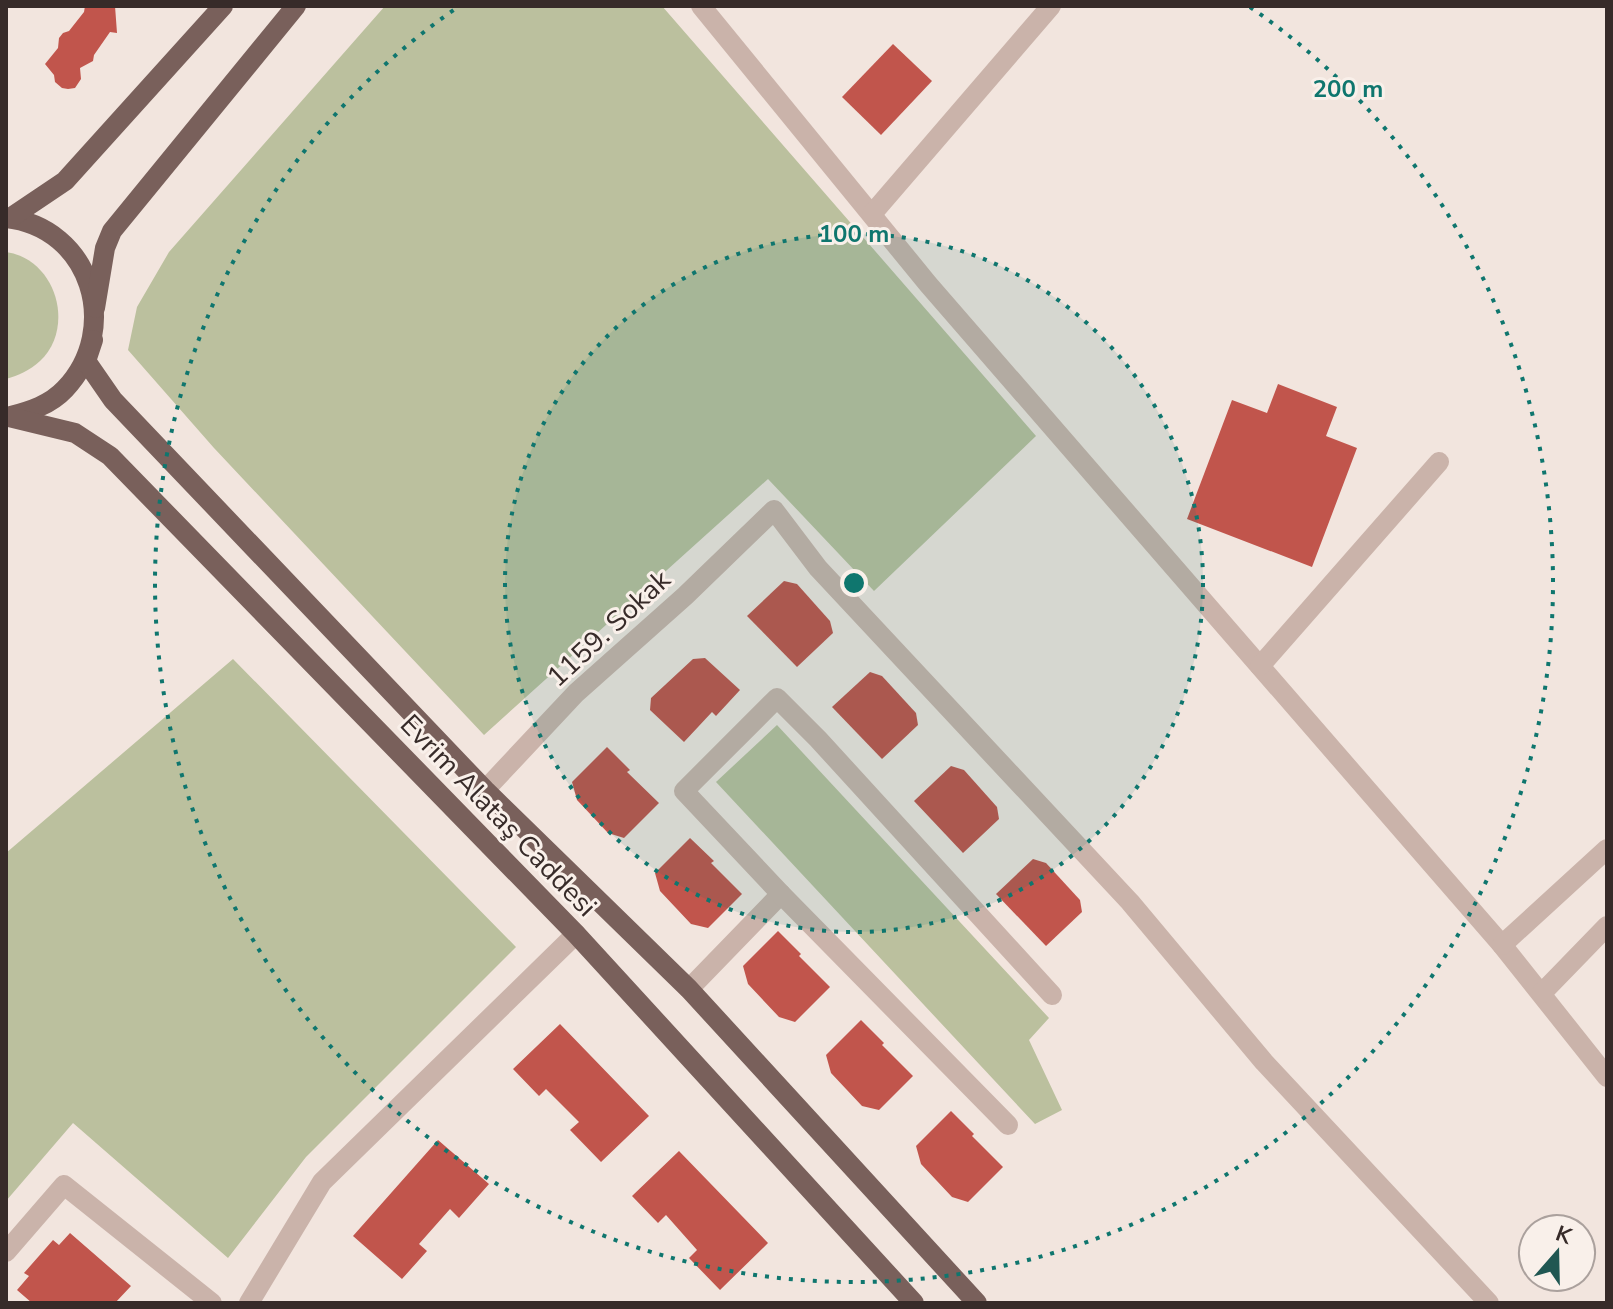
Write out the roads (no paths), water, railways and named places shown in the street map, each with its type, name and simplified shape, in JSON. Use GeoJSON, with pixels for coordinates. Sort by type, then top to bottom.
{"type":"FeatureCollection","features":[{"type":"Feature","properties":{"kind":"main road"},"geometry":{"type":"LineString","coordinates":[[8,218],[65,181],[223,6]]}},
{"type":"Feature","properties":{"kind":"main road"},"geometry":{"type":"LineString","coordinates":[[296,6],[112,231],[105,248],[93,340],[86,361],[113,400],[485,790],[689,989],[977,1303]]}},
{"type":"Feature","properties":{"kind":"main road"},"geometry":{"type":"LineString","coordinates":[[8,218],[42,228],[68,248],[87,276],[95,308]]}},
{"type":"Feature","properties":{"kind":"main road"},"geometry":{"type":"LineString","coordinates":[[7,417],[38,408],[63,391],[82,368],[93,340]]}},
{"type":"Feature","properties":{"kind":"main road","name":"Evrim Alataş Caddesi"},"geometry":{"type":"LineString","coordinates":[[7,417],[75,433],[110,456],[576,934],[914,1303]]}},
{"type":"Feature","properties":{"kind":"street"},"geometry":{"type":"LineString","coordinates":[[701,6],[928,284],[1502,945],[1607,1077]]}},
{"type":"Feature","properties":{"kind":"street"},"geometry":{"type":"LineString","coordinates":[[872,214],[1051,6]]}},
{"type":"Feature","properties":{"kind":"street"},"geometry":{"type":"LineString","coordinates":[[1260,666],[1439,462]]}},
{"type":"Feature","properties":{"kind":"street","name":"1159. Sokak"},"geometry":{"type":"LineString","coordinates":[[485,790],[576,693],[685,596],[774,510],[818,568],[1130,902],[1264,1062],[1489,1303]]}},
{"type":"Feature","properties":{"kind":"street"},"geometry":{"type":"LineString","coordinates":[[1008,1125],[684,791],[777,698],[1052,995]]}},
{"type":"Feature","properties":{"kind":"street"},"geometry":{"type":"LineString","coordinates":[[1502,945],[1607,849]]}},
{"type":"Feature","properties":{"kind":"street"},"geometry":{"type":"LineString","coordinates":[[689,989],[781,894]]}},
{"type":"Feature","properties":{"kind":"street"},"geometry":{"type":"LineString","coordinates":[[1542,993],[1607,926]]}},
{"type":"Feature","properties":{"kind":"street"},"geometry":{"type":"LineString","coordinates":[[249,1303],[322,1182],[576,934]]}},
{"type":"Feature","properties":{"kind":"street"},"geometry":{"type":"LineString","coordinates":[[6,1252],[64,1185],[212,1303]]}}]}
